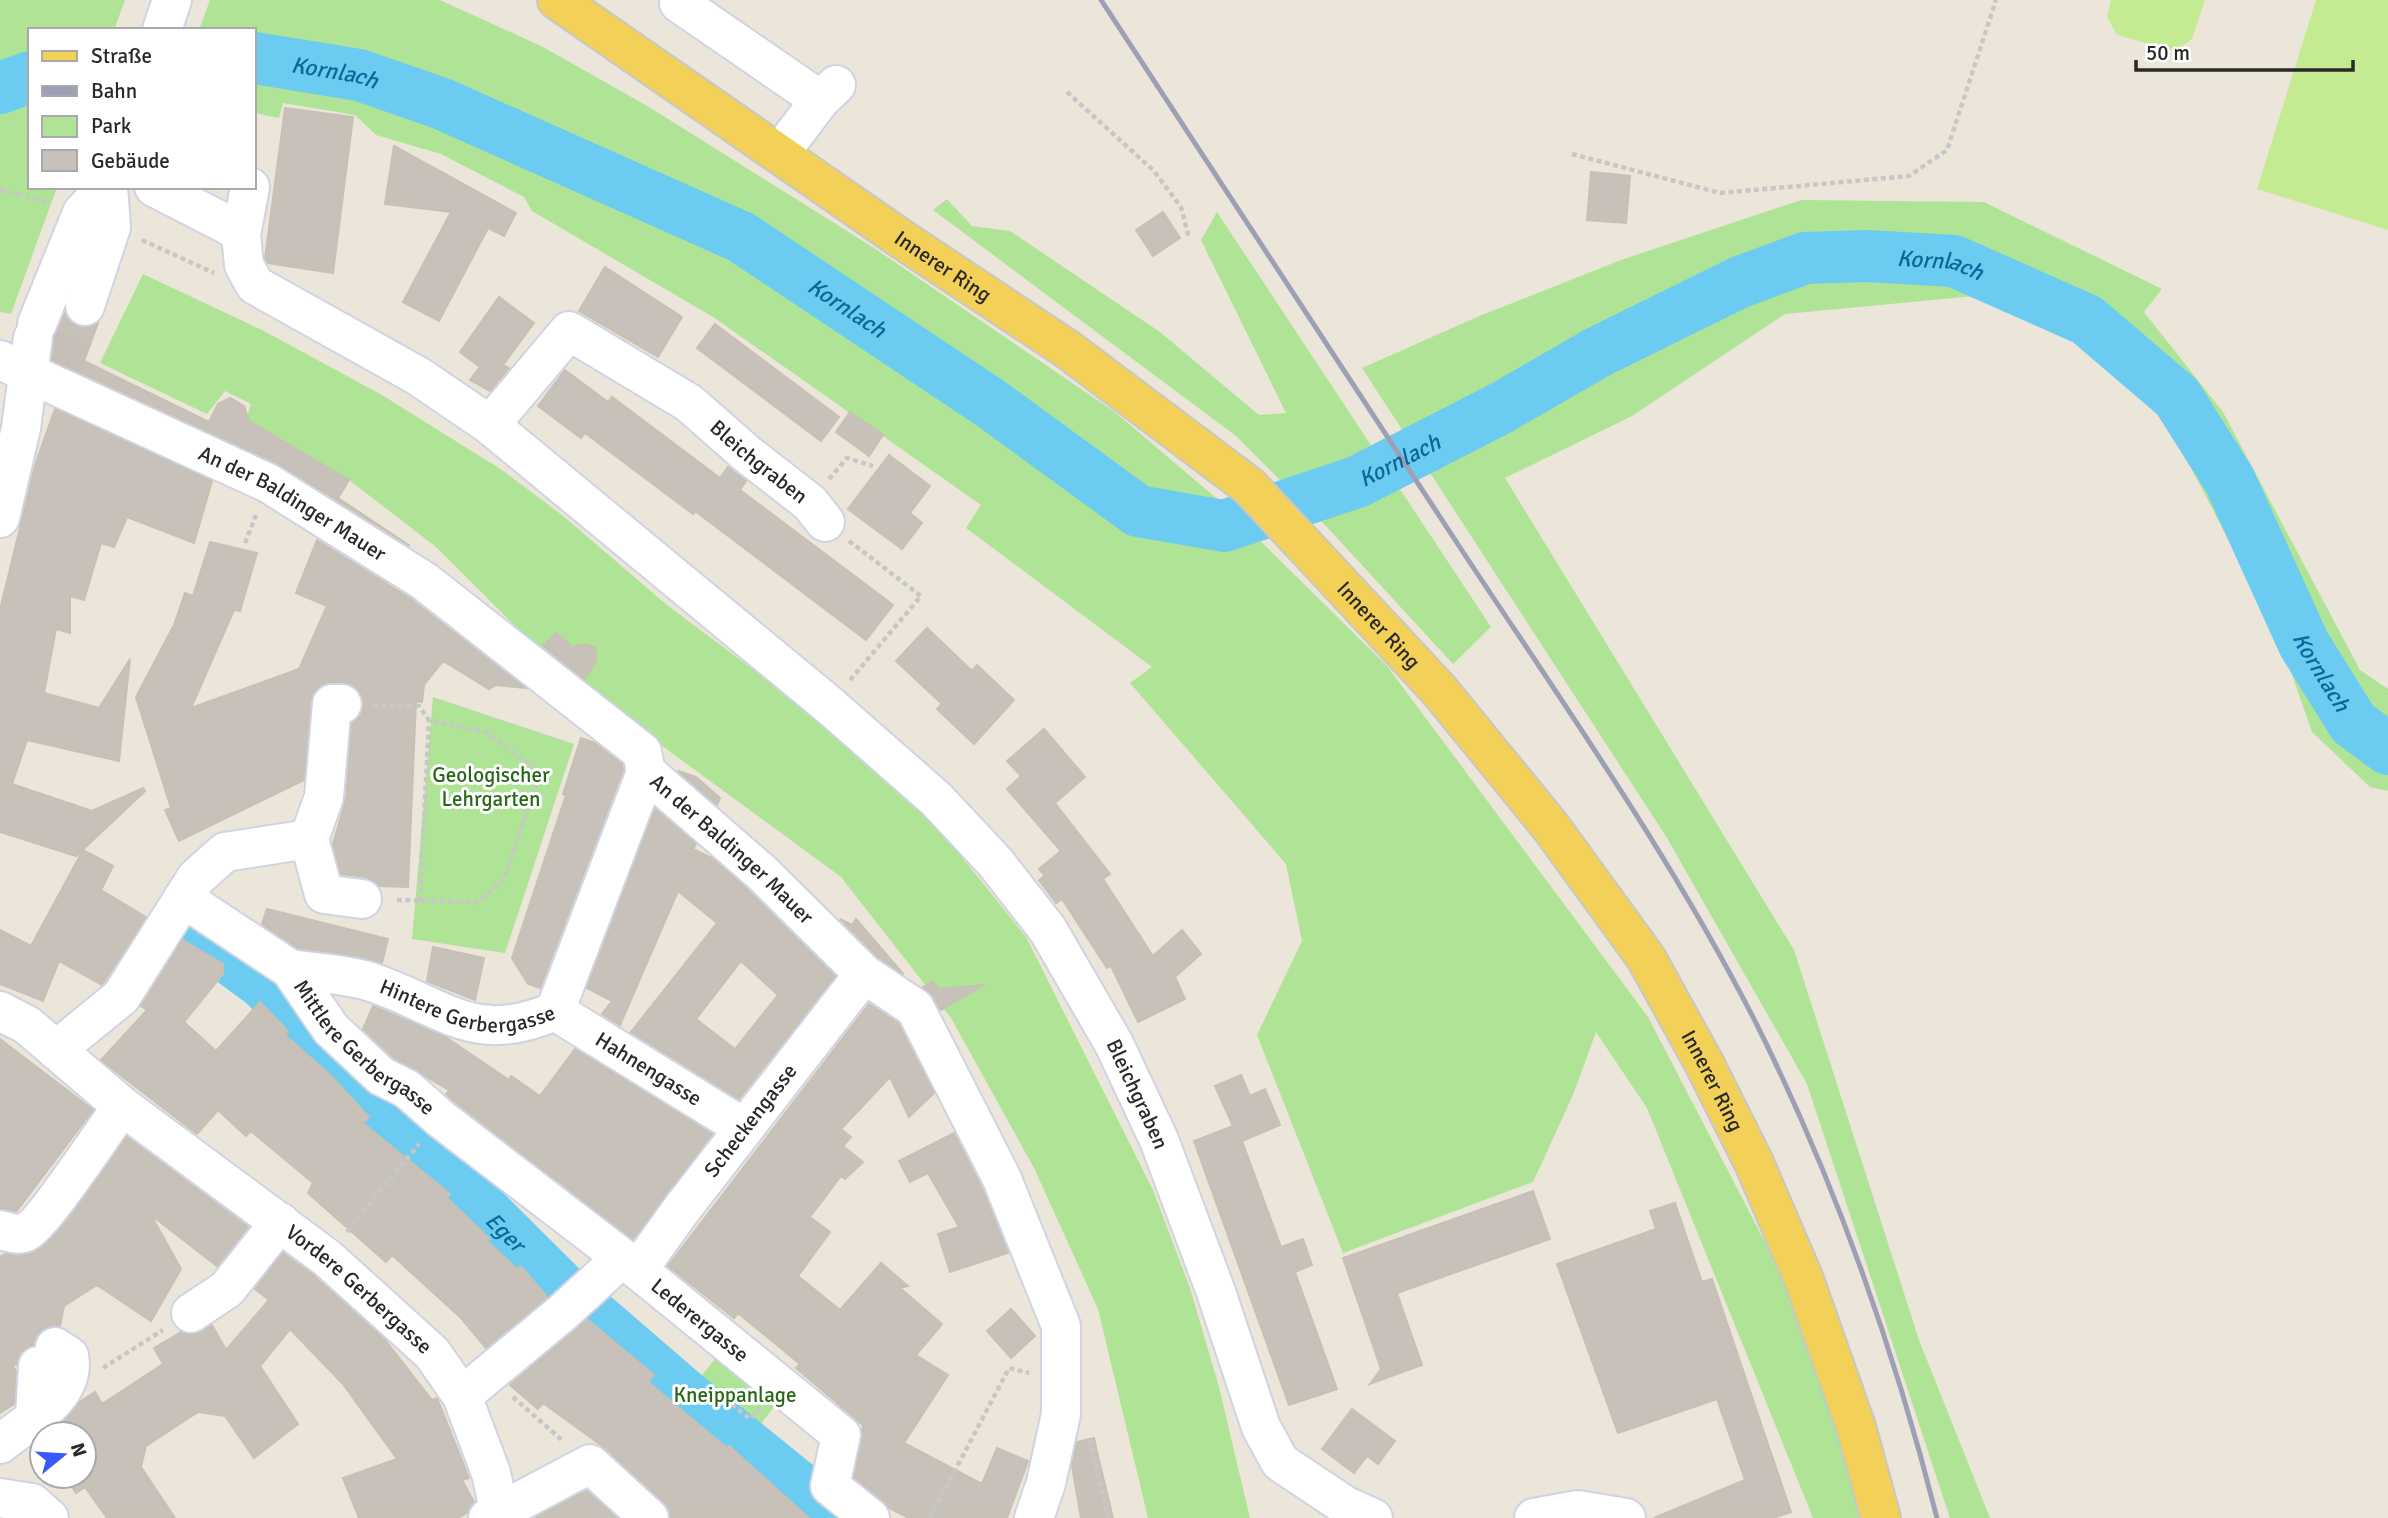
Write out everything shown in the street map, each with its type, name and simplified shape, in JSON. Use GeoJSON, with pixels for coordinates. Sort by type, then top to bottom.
{"type":"FeatureCollection","features":[{"type":"Feature","properties":{"kind":"main road","name":"Innerer Ring"},"geometry":{"type":"LineString","coordinates":[[557,0],[1067,349],[1249,486],[1439,690],[1550,826],[1646,958],[1704,1063],[1749,1152],[1803,1277],[1856,1427],[1881,1518]]}},
{"type":"Feature","properties":{"kind":"street"},"geometry":{"type":"LineString","coordinates":[[679,3],[828,93],[780,153]]}},
{"type":"Feature","properties":{"kind":"street"},"geometry":{"type":"LineString","coordinates":[[0,518],[35,358],[82,213],[105,189]]}},
{"type":"Feature","properties":{"kind":"street"},"geometry":{"type":"LineString","coordinates":[[85,306],[111,227],[107,189]]}},
{"type":"Feature","properties":{"kind":"street"},"geometry":{"type":"LineString","coordinates":[[158,189],[241,234]]}},
{"type":"Feature","properties":{"kind":"street"},"geometry":{"type":"LineString","coordinates":[[250,189],[241,234],[244,265],[255,285]]}},
{"type":"Feature","properties":{"kind":"street","name":"Bleichgraben"},"geometry":{"type":"LineString","coordinates":[[255,285],[418,376],[490,425],[829,705],[936,799],[995,862],[1048,930],[1114,1044],[1160,1140],[1216,1292],[1261,1427],[1280,1462],[1314,1486],[1373,1518]]}},
{"type":"Feature","properties":{"kind":"street","name":"Bleichgraben"},"geometry":{"type":"LineString","coordinates":[[490,425],[569,331],[689,402],[817,512]]}},
{"type":"Feature","properties":{"kind":"street","name":"An der Baldinger Mauer"},"geometry":{"type":"LineString","coordinates":[[35,358],[268,483],[425,581],[642,752],[646,772],[761,872],[864,974],[915,1008],[1002,1180],[1061,1326],[1063,1398],[1046,1483],[1034,1518]]}},
{"type":"Feature","properties":{"kind":"street"},"geometry":{"type":"LineString","coordinates":[[342,704],[332,704],[324,797],[309,839],[324,894],[362,899]]}},
{"type":"Feature","properties":{"kind":"street","name":"Hintere Gerbergasse"},"geometry":{"type":"LineString","coordinates":[[290,969],[370,982],[467,1023],[502,1026],[529,1023],[555,1011],[646,772]]}},
{"type":"Feature","properties":{"kind":"street"},"geometry":{"type":"LineString","coordinates":[[56,1050],[121,997],[197,878],[225,852],[309,839]]}},
{"type":"Feature","properties":{"kind":"street","name":"Mittlere Gerbergasse"},"geometry":{"type":"LineString","coordinates":[[183,898],[290,969],[331,1029],[380,1076],[407,1089],[441,1119],[574,1220]]}},
{"type":"Feature","properties":{"kind":"street","name":"Scheckengasse"},"geometry":{"type":"LineString","coordinates":[[475,1386],[575,1301],[630,1264],[744,1128],[864,974]]}},
{"type":"Feature","properties":{"kind":"street","name":"Vordere Gerbergasse"},"geometry":{"type":"LineString","coordinates":[[0,1011],[27,1025],[122,1107],[327,1258],[432,1353],[475,1386],[496,1516],[590,1464]]}},
{"type":"Feature","properties":{"kind":"street","name":"Hahnengasse"},"geometry":{"type":"LineString","coordinates":[[555,1011],[744,1128]]}},
{"type":"Feature","properties":{"kind":"street"},"geometry":{"type":"LineString","coordinates":[[0,1230],[15,1234],[28,1232],[122,1107]]}},
{"type":"Feature","properties":{"kind":"street","name":"Lederergasse"},"geometry":{"type":"LineString","coordinates":[[574,1220],[841,1436],[830,1486],[870,1518]]}},
{"type":"Feature","properties":{"kind":"street"},"geometry":{"type":"LineString","coordinates":[[177,1322],[227,1289],[280,1222]]}},
{"type":"Feature","properties":{"kind":"street"},"geometry":{"type":"LineString","coordinates":[[0,1444],[47,1381]]}},
{"type":"Feature","properties":{"kind":"street"},"geometry":{"type":"LineString","coordinates":[[590,1464],[649,1518]]}},
{"type":"Feature","properties":{"kind":"street"},"geometry":{"type":"LineString","coordinates":[[0,1498],[33,1503],[49,1518]]}},
{"type":"Feature","properties":{"kind":"street"},"geometry":{"type":"LineString","coordinates":[[1534,1518],[1578,1510],[1619,1516]]}},
{"type":"Feature","properties":{"kind":"path"},"geometry":{"type":"LineString","coordinates":[[1572,154],[1720,193],[1909,176],[1947,150],[1996,0]]}},
{"type":"Feature","properties":{"kind":"path"},"geometry":{"type":"LineString","coordinates":[[1067,92],[1154,171],[1181,206],[1189,238]]}},
{"type":"Feature","properties":{"kind":"path"},"geometry":{"type":"LineString","coordinates":[[0,191],[54,204]]}},
{"type":"Feature","properties":{"kind":"path"},"geometry":{"type":"LineString","coordinates":[[111,227],[207,271],[255,285]]}},
{"type":"Feature","properties":{"kind":"path"},"geometry":{"type":"LineString","coordinates":[[817,512],[847,458],[873,466]]}},
{"type":"Feature","properties":{"kind":"path","name":"Bleichgraben"},"geometry":{"type":"LineString","coordinates":[[817,512],[921,596],[829,705]]}},
{"type":"Feature","properties":{"kind":"path"},"geometry":{"type":"LineString","coordinates":[[342,704],[419,706],[429,720],[420,901]]}},
{"type":"Feature","properties":{"kind":"path"},"geometry":{"type":"LineString","coordinates":[[362,899],[477,902],[504,879],[536,784],[532,766],[486,732],[429,720]]}},
{"type":"Feature","properties":{"kind":"path"},"geometry":{"type":"LineString","coordinates":[[327,1258],[405,1159]]}},
{"type":"Feature","properties":{"kind":"path"},"geometry":{"type":"LineString","coordinates":[[47,1381],[177,1322]]}},
{"type":"Feature","properties":{"kind":"path"},"geometry":{"type":"LineString","coordinates":[[930,1518],[1009,1368],[1063,1398]]}},
{"type":"Feature","properties":{"kind":"path"},"geometry":{"type":"LineString","coordinates":[[475,1386],[590,1464]]}},
{"type":"Feature","properties":{"kind":"green space"},"geometry":{"type":"Polygon","coordinates":[[[0,0],[125,0],[115,28],[28,28],[28,189],[56,189],[11,314],[0,312],[0,0]]]}},
{"type":"Feature","properties":{"kind":"green space"},"geometry":{"type":"Polygon","coordinates":[[[210,0],[440,0],[543,47],[649,107],[874,248],[1115,412],[1223,504],[1387,666],[1648,1017],[1793,1296],[1852,1479],[1859,1518],[1813,1518],[1647,1108],[1596,1032],[1573,1095],[1533,1182],[1343,1253],[1257,1035],[1302,941],[1286,864],[1130,683],[1152,667],[966,528],[981,505],[713,317],[532,211],[524,197],[441,154],[376,135],[355,115],[283,103],[279,118],[256,113],[256,28],[200,28],[210,0]]]}},
{"type":"Feature","properties":{"kind":"green space"},"geometry":{"type":"Polygon","coordinates":[[[2111,0],[2205,0],[2192,39],[2175,51],[2117,35],[2107,17],[2111,0]]]}},
{"type":"Feature","properties":{"kind":"green space"},"geometry":{"type":"Polygon","coordinates":[[[2316,0],[2388,0],[2388,230],[2257,189],[2316,0]]]}},
{"type":"Feature","properties":{"kind":"green space"},"geometry":{"type":"Polygon","coordinates":[[[947,199],[972,226],[1010,231],[1160,332],[1259,415],[1286,413],[1201,240],[1217,212],[1491,627],[1453,664],[1325,525],[1236,436],[933,210],[947,199]]]}},
{"type":"Feature","properties":{"kind":"green space"},"geometry":{"type":"Polygon","coordinates":[[[1801,200],[1984,202],[2162,289],[2144,312],[2223,412],[2360,670],[2388,689],[2388,791],[2370,787],[2312,732],[2278,635],[2163,414],[2077,340],[1975,296],[1785,314],[1632,416],[1505,478],[1794,950],[1919,1340],[1990,1518],[1950,1518],[1807,1084],[1667,838],[1362,368],[1477,317],[1621,260],[1801,200]]]}},
{"type":"Feature","properties":{"kind":"green space"},"geometry":{"type":"Polygon","coordinates":[[[143,274],[262,330],[382,395],[502,470],[562,515],[667,605],[813,714],[928,815],[1026,937],[1153,1190],[1190,1288],[1219,1387],[1250,1518],[1148,1518],[1098,1309],[1034,1168],[951,1018],[841,877],[605,704],[582,682],[596,662],[588,644],[574,649],[556,633],[539,650],[436,547],[349,480],[246,419],[251,404],[225,391],[207,414],[100,363],[143,274]]]}},
{"type":"Feature","properties":{"kind":"green space","name":"Geologischer Lehrgarten"},"geometry":{"type":"Polygon","coordinates":[[[433,697],[574,744],[505,953],[412,939],[433,697]]]}},
{"type":"Feature","properties":{"kind":"green space","name":"Kneippanlage"},"geometry":{"type":"Polygon","coordinates":[[[721,1351],[781,1398],[750,1438],[690,1391],[721,1351]]]}},
{"type":"Feature","properties":{"kind":"building"},"geometry":{"type":"Polygon","coordinates":[[[285,108],[353,117],[333,273],[268,263],[265,258],[285,108]]]}},
{"type":"Feature","properties":{"kind":"building"},"geometry":{"type":"Polygon","coordinates":[[[394,146],[516,213],[504,236],[488,228],[439,321],[403,302],[451,212],[385,204],[394,146]]]}},
{"type":"Feature","properties":{"kind":"building"},"geometry":{"type":"Polygon","coordinates":[[[1591,172],[1630,176],[1626,223],[1587,220],[1591,172]]]}},
{"type":"Feature","properties":{"kind":"building"},"geometry":{"type":"Polygon","coordinates":[[[1163,212],[1180,238],[1153,256],[1136,230],[1163,212]]]}},
{"type":"Feature","properties":{"kind":"building"},"geometry":{"type":"Polygon","coordinates":[[[605,267],[682,317],[658,357],[579,311],[605,267]]]}},
{"type":"Feature","properties":{"kind":"building"},"geometry":{"type":"Polygon","coordinates":[[[499,297],[534,323],[503,365],[509,368],[490,391],[470,380],[480,367],[460,352],[499,297]]]}},
{"type":"Feature","properties":{"kind":"building"},"geometry":{"type":"Polygon","coordinates":[[[65,313],[69,321],[79,327],[98,323],[84,361],[209,422],[218,404],[230,398],[244,406],[249,421],[349,480],[338,498],[410,546],[277,463],[52,360],[54,336],[65,313]]]}},
{"type":"Feature","properties":{"kind":"building"},"geometry":{"type":"Polygon","coordinates":[[[715,324],[839,417],[821,441],[697,348],[715,324]]]}},
{"type":"Feature","properties":{"kind":"building"},"geometry":{"type":"Polygon","coordinates":[[[565,370],[608,402],[612,397],[720,478],[728,467],[746,481],[740,490],[893,605],[866,640],[695,511],[693,514],[585,433],[581,438],[538,406],[565,370]]]}},
{"type":"Feature","properties":{"kind":"building"},"geometry":{"type":"Polygon","coordinates":[[[55,409],[212,481],[194,543],[127,517],[114,547],[101,543],[84,600],[70,596],[70,633],[56,629],[44,693],[99,708],[130,659],[119,761],[27,740],[12,784],[92,811],[143,788],[145,791],[76,856],[0,832],[0,610],[36,462],[55,409]]]}},
{"type":"Feature","properties":{"kind":"building"},"geometry":{"type":"Polygon","coordinates":[[[850,412],[883,435],[869,456],[836,432],[850,412]]]}},
{"type":"Feature","properties":{"kind":"building"},"geometry":{"type":"Polygon","coordinates":[[[889,455],[930,486],[910,513],[922,523],[902,549],[848,509],[889,455]]]}},
{"type":"Feature","properties":{"kind":"building"},"geometry":{"type":"Polygon","coordinates":[[[317,540],[411,599],[525,688],[496,685],[489,689],[443,661],[424,685],[422,702],[416,701],[408,887],[379,886],[366,877],[341,874],[333,844],[346,799],[352,723],[361,715],[364,705],[361,694],[353,685],[331,682],[321,685],[313,693],[304,780],[179,841],[165,810],[171,808],[136,697],[174,625],[185,593],[193,596],[210,542],[257,553],[240,611],[234,610],[191,708],[299,669],[327,606],[296,593],[317,540]]]}},
{"type":"Feature","properties":{"kind":"building"},"geometry":{"type":"Polygon","coordinates":[[[927,628],[972,671],[977,665],[1014,700],[974,744],[937,709],[942,704],[896,661],[927,628]]]}},
{"type":"Feature","properties":{"kind":"building"},"geometry":{"type":"Polygon","coordinates":[[[556,633],[572,647],[587,644],[596,648],[596,662],[584,679],[543,646],[556,633]]]}},
{"type":"Feature","properties":{"kind":"building"},"geometry":{"type":"Polygon","coordinates":[[[1044,729],[1085,777],[1055,803],[1110,874],[1103,879],[1153,956],[1182,930],[1201,954],[1175,977],[1185,999],[1138,1022],[1111,966],[1107,968],[1062,899],[1056,903],[1039,880],[1045,876],[1039,869],[1061,851],[1007,789],[1021,776],[1007,761],[1044,729]]]}},
{"type":"Feature","properties":{"kind":"building"},"geometry":{"type":"Polygon","coordinates":[[[581,738],[595,743],[622,764],[623,770],[540,988],[528,984],[512,958],[566,795],[563,794],[581,738]]]}},
{"type":"Feature","properties":{"kind":"building"},"geometry":{"type":"Polygon","coordinates":[[[678,771],[696,777],[720,798],[717,805],[678,771]]]}},
{"type":"Feature","properties":{"kind":"building"},"geometry":{"type":"Polygon","coordinates":[[[655,809],[696,844],[693,849],[712,858],[746,888],[835,976],[739,1099],[631,1032],[717,923],[678,891],[620,1025],[602,1014],[612,1001],[587,988],[655,809]],[[741,961],[696,1019],[735,1049],[778,995],[741,961]]]}},
{"type":"Feature","properties":{"kind":"building"},"geometry":{"type":"Polygon","coordinates":[[[83,850],[113,866],[101,890],[146,917],[102,985],[59,961],[43,1001],[0,984],[0,930],[31,946],[83,850]]]}},
{"type":"Feature","properties":{"kind":"building"},"geometry":{"type":"Polygon","coordinates":[[[267,909],[388,939],[382,963],[298,948],[262,924],[267,909]]]}},
{"type":"Feature","properties":{"kind":"building"},"geometry":{"type":"Polygon","coordinates":[[[840,919],[852,925],[856,919],[904,975],[878,957],[840,919]]]}},
{"type":"Feature","properties":{"kind":"building"},"geometry":{"type":"Polygon","coordinates":[[[183,940],[223,964],[223,974],[184,1022],[216,1051],[260,1002],[288,1031],[285,1035],[330,1075],[369,1117],[363,1123],[450,1194],[447,1198],[490,1239],[487,1241],[517,1269],[521,1266],[547,1297],[486,1348],[461,1318],[392,1255],[386,1262],[308,1193],[313,1183],[251,1131],[246,1136],[218,1110],[197,1134],[101,1060],[147,1010],[141,1006],[183,940]]]}},
{"type":"Feature","properties":{"kind":"building"},"geometry":{"type":"Polygon","coordinates":[[[433,947],[484,958],[475,1000],[427,981],[433,947]]]}},
{"type":"Feature","properties":{"kind":"building"},"geometry":{"type":"Polygon","coordinates":[[[933,982],[939,989],[984,985],[941,1010],[923,987],[933,982]]]}},
{"type":"Feature","properties":{"kind":"building"},"geometry":{"type":"Polygon","coordinates":[[[869,1004],[898,1023],[934,1093],[909,1117],[890,1077],[841,1129],[851,1137],[843,1146],[863,1162],[845,1179],[841,1176],[810,1217],[830,1232],[798,1276],[840,1310],[881,1263],[908,1286],[900,1288],[942,1324],[916,1355],[948,1375],[904,1443],[982,1484],[997,1448],[1028,1461],[1007,1518],[909,1518],[889,1508],[854,1477],[863,1425],[796,1368],[800,1364],[738,1313],[734,1318],[668,1266],[869,1004]]]}},
{"type":"Feature","properties":{"kind":"building"},"geometry":{"type":"Polygon","coordinates":[[[373,1006],[444,1036],[509,1080],[511,1076],[540,1096],[575,1049],[712,1134],[633,1239],[455,1102],[446,1094],[449,1090],[394,1058],[363,1029],[373,1006]]]}},
{"type":"Feature","properties":{"kind":"building"},"geometry":{"type":"Polygon","coordinates":[[[0,1039],[93,1110],[16,1212],[0,1209],[0,1039]]]}},
{"type":"Feature","properties":{"kind":"building"},"geometry":{"type":"Polygon","coordinates":[[[1241,1075],[1250,1096],[1265,1089],[1280,1125],[1242,1141],[1281,1247],[1303,1239],[1312,1265],[1295,1272],[1337,1389],[1289,1405],[1194,1141],[1233,1126],[1215,1086],[1241,1075]]]}},
{"type":"Feature","properties":{"kind":"building"},"geometry":{"type":"Polygon","coordinates":[[[954,1133],[982,1188],[1008,1253],[950,1272],[938,1234],[959,1227],[928,1173],[910,1182],[899,1161],[954,1133]]]}},
{"type":"Feature","properties":{"kind":"building"},"geometry":{"type":"Polygon","coordinates":[[[127,1137],[248,1227],[217,1266],[151,1215],[181,1269],[151,1321],[97,1285],[64,1306],[60,1326],[44,1328],[36,1336],[33,1345],[20,1353],[16,1365],[11,1364],[16,1371],[14,1404],[0,1413],[0,1257],[5,1254],[30,1254],[48,1242],[127,1137]]]}},
{"type":"Feature","properties":{"kind":"building"},"geometry":{"type":"Polygon","coordinates":[[[1533,1191],[1550,1239],[1397,1293],[1422,1365],[1370,1384],[1381,1369],[1343,1258],[1533,1191]]]}},
{"type":"Feature","properties":{"kind":"building"},"geometry":{"type":"Polygon","coordinates":[[[1675,1203],[1702,1282],[1712,1279],[1791,1512],[1773,1518],[1654,1518],[1745,1480],[1717,1399],[1618,1433],[1557,1264],[1656,1229],[1650,1211],[1675,1203]]]}},
{"type":"Feature","properties":{"kind":"building"},"geometry":{"type":"Polygon","coordinates":[[[283,1253],[313,1275],[385,1340],[432,1400],[437,1398],[469,1478],[462,1480],[474,1502],[468,1512],[458,1518],[359,1518],[343,1478],[397,1459],[343,1384],[290,1329],[260,1366],[298,1424],[254,1458],[225,1416],[198,1412],[146,1446],[141,1467],[175,1518],[107,1518],[87,1490],[98,1490],[98,1420],[63,1420],[81,1401],[95,1392],[102,1404],[163,1364],[154,1348],[181,1332],[193,1335],[212,1325],[226,1350],[269,1300],[255,1289],[283,1253]]]}},
{"type":"Feature","properties":{"kind":"building"},"geometry":{"type":"Polygon","coordinates":[[[1011,1309],[1035,1336],[1011,1358],[987,1331],[1011,1309]]]}},
{"type":"Feature","properties":{"kind":"building"},"geometry":{"type":"Polygon","coordinates":[[[587,1319],[654,1375],[648,1382],[727,1448],[729,1446],[809,1518],[670,1518],[664,1502],[605,1448],[543,1403],[538,1409],[510,1385],[587,1319]]]}},
{"type":"Feature","properties":{"kind":"building"},"geometry":{"type":"Polygon","coordinates":[[[1352,1409],[1395,1441],[1378,1464],[1367,1456],[1354,1473],[1322,1449],[1352,1409]]]}},
{"type":"Feature","properties":{"kind":"building"},"geometry":{"type":"Polygon","coordinates":[[[1094,1438],[1113,1518],[1081,1518],[1072,1466],[1077,1442],[1094,1438]]]}},
{"type":"Feature","properties":{"kind":"building"},"geometry":{"type":"Polygon","coordinates":[[[587,1491],[617,1518],[535,1518],[578,1495],[587,1491]]]}},
{"type":"Feature","properties":{"kind":"waterway","name":"Kornlach"},"geometry":{"type":"LineString","coordinates":[[256,58],[359,75],[440,103],[741,237],[990,403],[1138,511],[1224,526],[1357,482],[1501,408],[1598,352],[1740,282],[1805,258],[1867,256],[1954,261],[2087,320],[2177,397],[2230,481],[2304,644],[2353,723],[2388,749]]}},
{"type":"Feature","properties":{"kind":"waterway","name":"Kornlach"},"geometry":{"type":"LineString","coordinates":[[0,88],[28,78]]}},
{"type":"Feature","properties":{"kind":"waterway","name":"Eger"},"geometry":{"type":"LineString","coordinates":[[189,929],[263,983],[437,1164],[568,1294],[685,1395],[837,1518]]}},
{"type":"Feature","properties":{"kind":"waterway"},"geometry":{"type":"LineString","coordinates":[[685,1395],[706,1393],[745,1425],[746,1445]]}},
{"type":"Feature","properties":{"kind":"tunnel"},"geometry":{"type":"LineString","coordinates":[[58,372],[85,306]]}},
{"type":"Feature","properties":{"kind":"railway"},"geometry":{"type":"LineString","coordinates":[[1101,0],[1616,783],[1724,963],[1785,1084],[1837,1205],[1902,1391],[1937,1518]]}}]}
